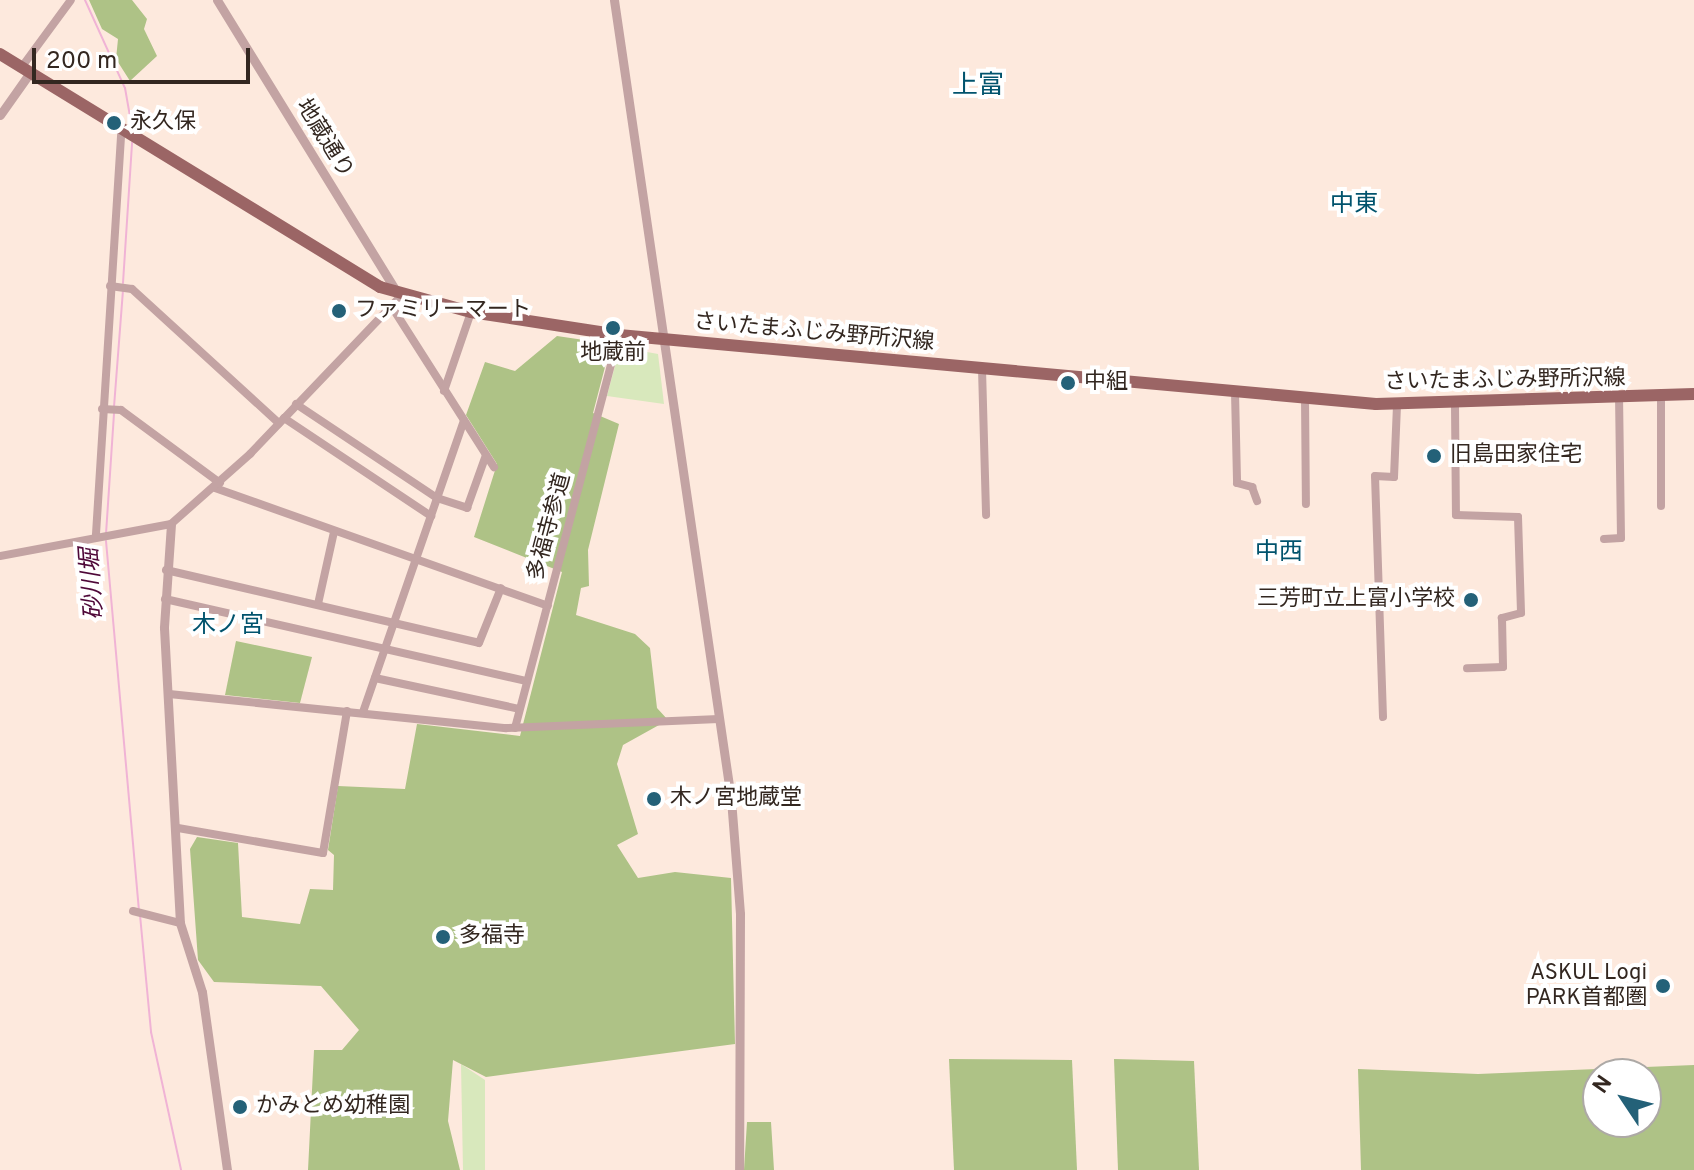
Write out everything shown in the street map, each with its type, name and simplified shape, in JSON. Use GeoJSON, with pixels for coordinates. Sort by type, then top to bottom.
{"type":"FeatureCollection","features":[{"type":"Feature","properties":{"kind":"main road","name":"さいたまふじみ野所沢線"},"geometry":{"type":"LineString","coordinates":[[0,54],[122,134],[396,302],[619,335],[1397,405],[1694,394]]}},
{"type":"Feature","properties":{"kind":"street"},"geometry":{"type":"LineString","coordinates":[[0,115],[71,0]]}},
{"type":"Feature","properties":{"kind":"street","name":"地蔵通り"},"geometry":{"type":"LineString","coordinates":[[217,0],[396,302]]}},
{"type":"Feature","properties":{"kind":"street"},"geometry":{"type":"LineString","coordinates":[[614,0],[719,719],[740,914],[739,1170]]}},
{"type":"Feature","properties":{"kind":"street"},"geometry":{"type":"LineString","coordinates":[[97,534],[110,286],[122,134]]}},
{"type":"Feature","properties":{"kind":"street"},"geometry":{"type":"LineString","coordinates":[[110,286],[127,287],[281,421],[431,516]]}},
{"type":"Feature","properties":{"kind":"street"},"geometry":{"type":"LineString","coordinates":[[0,556],[116,530],[171,524],[217,485],[396,302],[444,391],[494,467]]}},
{"type":"Feature","properties":{"kind":"street"},"geometry":{"type":"LineString","coordinates":[[444,391],[471,312]]}},
{"type":"Feature","properties":{"kind":"street","name":"多福寺参道"},"geometry":{"type":"LineString","coordinates":[[515,728],[619,335]]}},
{"type":"Feature","properties":{"kind":"street"},"geometry":{"type":"LineString","coordinates":[[982,369],[986,515]]}},
{"type":"Feature","properties":{"kind":"street"},"geometry":{"type":"LineString","coordinates":[[1235,392],[1237,483],[1252,487],[1257,501]]}},
{"type":"Feature","properties":{"kind":"street"},"geometry":{"type":"LineString","coordinates":[[1661,396],[1661,506]]}},
{"type":"Feature","properties":{"kind":"street"},"geometry":{"type":"LineString","coordinates":[[1305,398],[1306,504]]}},
{"type":"Feature","properties":{"kind":"street"},"geometry":{"type":"LineString","coordinates":[[1604,539],[1621,538],[1619,399]]}},
{"type":"Feature","properties":{"kind":"street"},"geometry":{"type":"LineString","coordinates":[[296,404],[437,498],[467,508],[486,455]]}},
{"type":"Feature","properties":{"kind":"street"},"geometry":{"type":"LineString","coordinates":[[1383,717],[1375,476],[1394,477],[1397,405]]}},
{"type":"Feature","properties":{"kind":"street"},"geometry":{"type":"LineString","coordinates":[[1455,405],[1456,515],[1518,517],[1521,613],[1502,618],[1503,667],[1467,668]]}},
{"type":"Feature","properties":{"kind":"street"},"geometry":{"type":"LineString","coordinates":[[104,409],[119,410],[217,485],[334,532],[548,606]]}},
{"type":"Feature","properties":{"kind":"street"},"geometry":{"type":"LineString","coordinates":[[363,712],[464,421]]}},
{"type":"Feature","properties":{"kind":"street"},"geometry":{"type":"LineString","coordinates":[[355,466],[365,450]]}},
{"type":"Feature","properties":{"kind":"street"},"geometry":{"type":"LineString","coordinates":[[171,524],[165,599],[180,923],[202,992],[227,1170]]}},
{"type":"Feature","properties":{"kind":"street"},"geometry":{"type":"LineString","coordinates":[[318,604],[334,532]]}},
{"type":"Feature","properties":{"kind":"street"},"geometry":{"type":"LineString","coordinates":[[166,570],[479,643],[501,588]]}},
{"type":"Feature","properties":{"kind":"street"},"geometry":{"type":"LineString","coordinates":[[165,599],[527,681]]}},
{"type":"Feature","properties":{"kind":"street"},"geometry":{"type":"LineString","coordinates":[[375,678],[519,709]]}},
{"type":"Feature","properties":{"kind":"street"},"geometry":{"type":"LineString","coordinates":[[169,694],[515,728],[719,719]]}},
{"type":"Feature","properties":{"kind":"street"},"geometry":{"type":"LineString","coordinates":[[178,828],[323,853],[347,711]]}},
{"type":"Feature","properties":{"kind":"street"},"geometry":{"type":"LineString","coordinates":[[133,911],[180,923]]}},
{"type":"Feature","properties":{"kind":"green space"},"geometry":{"type":"Polygon","coordinates":[[[89,0],[132,0],[147,19],[144,29],[157,56],[130,81],[116,59],[118,39],[102,29],[89,0]]]}},
{"type":"Feature","properties":{"kind":"green space"},"geometry":{"type":"Polygon","coordinates":[[[557,336],[611,344],[593,413],[619,424],[588,550],[589,586],[581,588],[576,615],[635,634],[650,648],[657,708],[668,720],[623,745],[617,764],[638,834],[617,845],[638,878],[675,872],[731,878],[735,1044],[486,1077],[453,1060],[448,1121],[460,1170],[308,1170],[314,1050],[342,1050],[359,1030],[321,986],[214,982],[198,960],[190,849],[197,837],[238,843],[242,917],[300,924],[310,889],[333,890],[334,855],[328,850],[338,786],[405,789],[417,724],[520,736],[562,572],[474,537],[497,464],[466,415],[485,362],[515,371],[557,336]]]}},
{"type":"Feature","properties":{"kind":"green space"},"geometry":{"type":"Polygon","coordinates":[[[620,347],[658,354],[664,404],[607,396],[620,347]]]}},
{"type":"Feature","properties":{"kind":"green space"},"geometry":{"type":"Polygon","coordinates":[[[236,641],[312,657],[300,703],[225,695],[236,641]]]}},
{"type":"Feature","properties":{"kind":"green space"},"geometry":{"type":"Polygon","coordinates":[[[949,1059],[1072,1060],[1077,1170],[954,1170],[949,1059]]]}},
{"type":"Feature","properties":{"kind":"green space"},"geometry":{"type":"Polygon","coordinates":[[[1114,1059],[1194,1061],[1199,1170],[1118,1170],[1114,1059]]]}},
{"type":"Feature","properties":{"kind":"green space"},"geometry":{"type":"Polygon","coordinates":[[[461,1064],[485,1080],[485,1170],[463,1170],[461,1064]]]}},
{"type":"Feature","properties":{"kind":"green space"},"geometry":{"type":"Polygon","coordinates":[[[1694,1065],[1694,1170],[1361,1170],[1358,1069],[1478,1074],[1582,1070],[1582,1138],[1662,1138],[1662,1066],[1694,1065]]]}},
{"type":"Feature","properties":{"kind":"green space"},"geometry":{"type":"Polygon","coordinates":[[[747,1122],[771,1122],[774,1170],[744,1170],[747,1122]]]}},
{"type":"Feature","properties":{"kind":"waterway","name":"砂川堀"},"geometry":{"type":"LineString","coordinates":[[85,0],[125,88],[132,127]]}},
{"type":"Feature","properties":{"kind":"waterway","name":"砂川堀"},"geometry":{"type":"LineString","coordinates":[[123,283],[132,142]]}},
{"type":"Feature","properties":{"kind":"waterway","name":"砂川堀"},"geometry":{"type":"LineString","coordinates":[[114,407],[123,289]]}},
{"type":"Feature","properties":{"kind":"waterway","name":"砂川堀"},"geometry":{"type":"LineString","coordinates":[[106,534],[114,413]]}},
{"type":"Feature","properties":{"kind":"waterway","name":"砂川堀"},"geometry":{"type":"LineString","coordinates":[[106,541],[139,909]]}},
{"type":"Feature","properties":{"kind":"waterway","name":"砂川堀"},"geometry":{"type":"LineString","coordinates":[[140,915],[151,1032],[181,1170]]}},
{"type":"Feature","properties":{"kind":"place","name":"永久保"},"geometry":{"type":"Point","coordinates":[114,123]}},
{"type":"Feature","properties":{"kind":"place","name":"ファミリーマート"},"geometry":{"type":"Point","coordinates":[339,311]}},
{"type":"Feature","properties":{"kind":"place","name":"地蔵前"},"geometry":{"type":"Point","coordinates":[613,328]}},
{"type":"Feature","properties":{"kind":"place","name":"中組"},"geometry":{"type":"Point","coordinates":[1068,383]}},
{"type":"Feature","properties":{"kind":"place","name":"旧島田家住宅"},"geometry":{"type":"Point","coordinates":[1434,456]}},
{"type":"Feature","properties":{"kind":"place","name":"三芳町立上富小学校"},"geometry":{"type":"Point","coordinates":[1471,600]}},
{"type":"Feature","properties":{"kind":"place","name":"木ノ宮地蔵堂"},"geometry":{"type":"Point","coordinates":[654,799]}},
{"type":"Feature","properties":{"kind":"place","name":"多福寺"},"geometry":{"type":"Point","coordinates":[443,937]}},
{"type":"Feature","properties":{"kind":"place","name":"ASKUL Logi PARK首都圏"},"geometry":{"type":"Point","coordinates":[1663,986]}},
{"type":"Feature","properties":{"kind":"place","name":"かみとめ幼稚園"},"geometry":{"type":"Point","coordinates":[240,1107]}},
{"type":"Feature","properties":{"kind":"district","name":"上富"},"geometry":{"type":"Point","coordinates":[978,87]}},
{"type":"Feature","properties":{"kind":"district","name":"中東"},"geometry":{"type":"Point","coordinates":[1354,206]}},
{"type":"Feature","properties":{"kind":"district","name":"中西"},"geometry":{"type":"Point","coordinates":[1279,554]}},
{"type":"Feature","properties":{"kind":"district","name":"木ノ宮"},"geometry":{"type":"Point","coordinates":[228,627]}}]}
